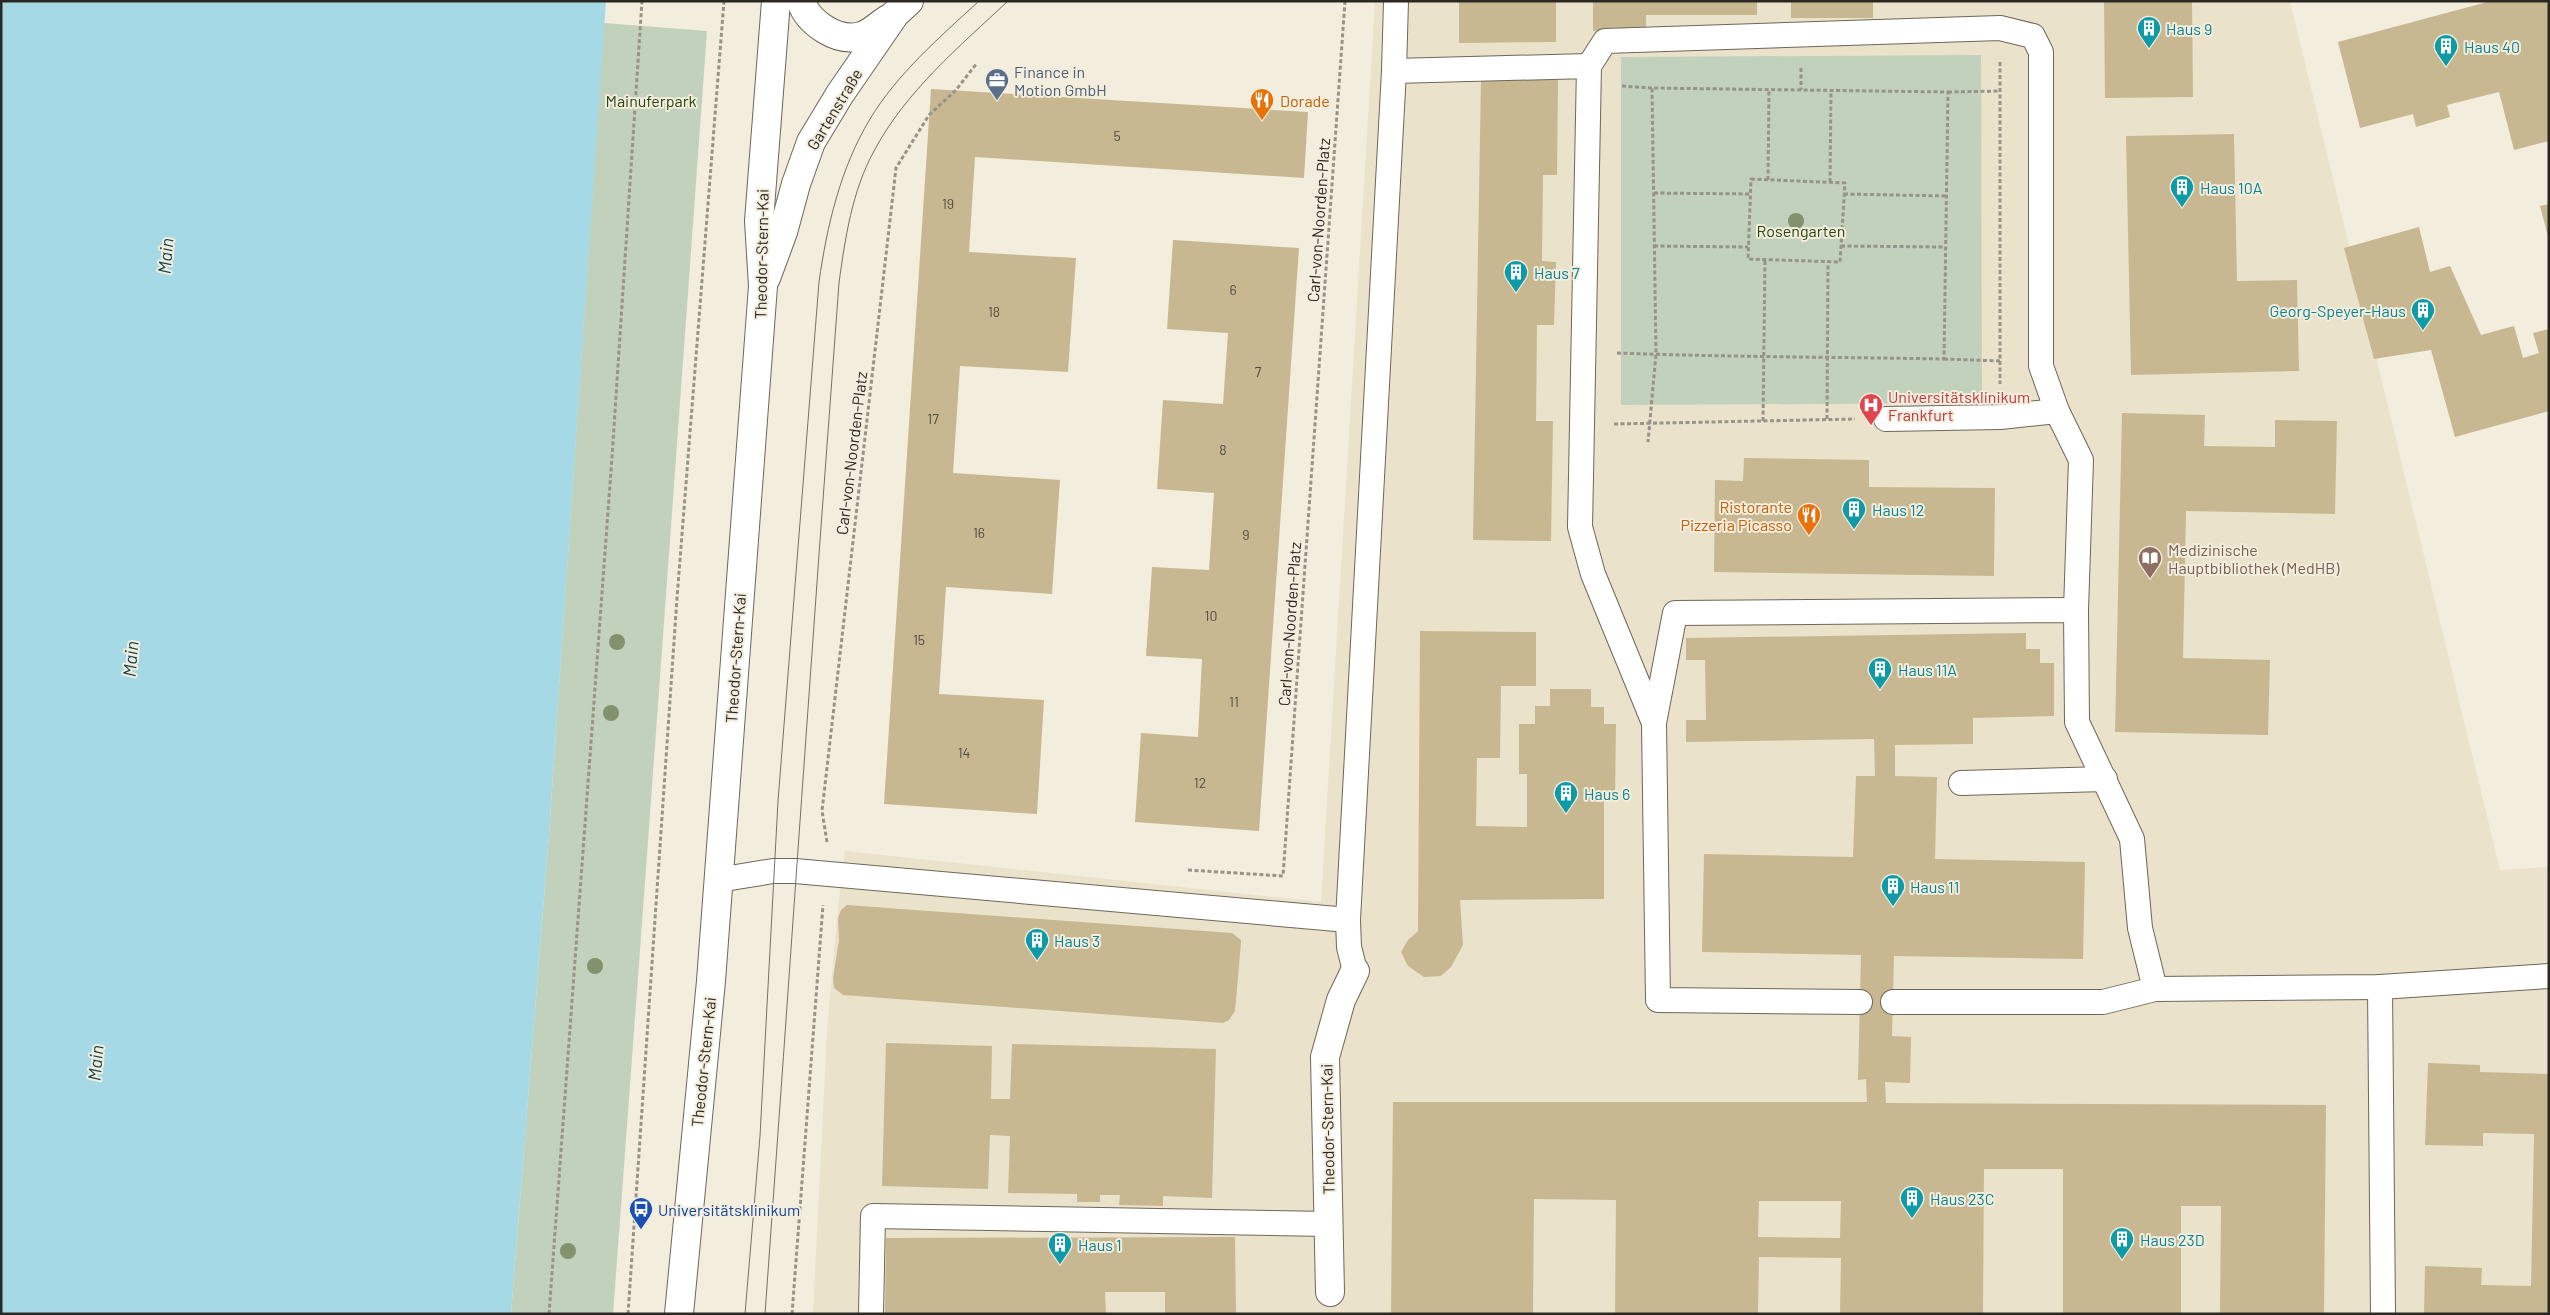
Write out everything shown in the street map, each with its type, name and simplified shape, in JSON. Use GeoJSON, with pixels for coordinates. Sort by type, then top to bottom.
{"type":"FeatureCollection","features":[{"type":"Feature","properties":{"kind":"main road","name":"Theodor-Stern-Kai"},"geometry":{"type":"LineString","coordinates":[[679,1314],[711,981],[763,286],[759,221],[776,1]]}},
{"type":"Feature","properties":{"kind":"main road"},"geometry":{"type":"LineString","coordinates":[[801,1],[814,22],[831,32],[848,37],[862,36],[902,8]]}},
{"type":"Feature","properties":{"kind":"main road","name":"Gartenstraße"},"geometry":{"type":"LineString","coordinates":[[763,286],[783,232],[796,184],[811,142],[840,94],[902,8]]}},
{"type":"Feature","properties":{"kind":"main road","name":"Theodor-Stern-Kai"},"geometry":{"type":"LineString","coordinates":[[1330,1292],[1325,1057],[1341,1000],[1354,971]]}},
{"type":"Feature","properties":{"kind":"lane"},"geometry":{"type":"LineString","coordinates":[[1354,971],[1349,947],[1348,920],[1394,71],[1396,1]]}},
{"type":"Feature","properties":{"kind":"lane"},"geometry":{"type":"LineString","coordinates":[[1654,723],[1593,574],[1580,527],[1589,66],[1605,41],[2000,28],[2033,36],[2041,52],[2041,366],[2057,411],[2081,460],[2076,610],[2077,722],[2132,839],[2140,928],[2155,990]]}},
{"type":"Feature","properties":{"kind":"lane"},"geometry":{"type":"LineString","coordinates":[[1394,71],[1589,66]]}},
{"type":"Feature","properties":{"kind":"lane"},"geometry":{"type":"LineString","coordinates":[[1886,419],[2000,417],[2057,411]]}},
{"type":"Feature","properties":{"kind":"lane"},"geometry":{"type":"LineString","coordinates":[[1860,1002],[1658,1000],[1654,723],[1675,614],[2076,610]]}},
{"type":"Feature","properties":{"kind":"lane"},"geometry":{"type":"LineString","coordinates":[[1961,783],[2105,779]]}},
{"type":"Feature","properties":{"kind":"lane"},"geometry":{"type":"LineString","coordinates":[[718,880],[773,870],[826,873],[1348,920]]}},
{"type":"Feature","properties":{"kind":"lane"},"geometry":{"type":"LineString","coordinates":[[1893,1002],[2103,1002],[2155,990],[2380,987],[2549,976]]}},
{"type":"Feature","properties":{"kind":"lane"},"geometry":{"type":"LineString","coordinates":[[2380,987],[2384,1314]]}},
{"type":"Feature","properties":{"kind":"lane"},"geometry":{"type":"LineString","coordinates":[[871,1314],[873,1216],[1329,1224]]}},
{"type":"Feature","properties":{"kind":"path"},"geometry":{"type":"LineString","coordinates":[[549,1314],[611,477],[642,1]]}},
{"type":"Feature","properties":{"kind":"path"},"geometry":{"type":"LineString","coordinates":[[628,1314],[676,598],[724,1]]}},
{"type":"Feature","properties":{"kind":"path","name":"Carl-von-Noorden-Platz"},"geometry":{"type":"LineString","coordinates":[[1185,870],[1283,876],[1345,1]]}},
{"type":"Feature","properties":{"kind":"path"},"geometry":{"type":"LineString","coordinates":[[2000,28],[2000,417]]}},
{"type":"Feature","properties":{"kind":"path","name":"Carl-von-Noorden-Platz"},"geometry":{"type":"LineString","coordinates":[[792,1314],[826,873],[827,844],[822,811],[896,168],[929,115],[956,90],[977,63]]}},
{"type":"Feature","properties":{"kind":"path"},"geometry":{"type":"LineString","coordinates":[[1631,86],[1831,91],[2000,91]]}},
{"type":"Feature","properties":{"kind":"path"},"geometry":{"type":"LineString","coordinates":[[1648,442],[1656,354],[1652,88]]}},
{"type":"Feature","properties":{"kind":"path"},"geometry":{"type":"LineString","coordinates":[[1768,180],[1769,90]]}},
{"type":"Feature","properties":{"kind":"path"},"geometry":{"type":"LineString","coordinates":[[1830,182],[1831,91]]}},
{"type":"Feature","properties":{"kind":"path"},"geometry":{"type":"LineString","coordinates":[[1944,359],[1948,92]]}},
{"type":"Feature","properties":{"kind":"path"},"geometry":{"type":"LineString","coordinates":[[1751,179],[1830,182],[1845,183],[1840,262],[1748,258],[1751,179]]}},
{"type":"Feature","properties":{"kind":"path"},"geometry":{"type":"LineString","coordinates":[[1654,193],[1750,194]]}},
{"type":"Feature","properties":{"kind":"path"},"geometry":{"type":"LineString","coordinates":[[1844,194],[1946,196]]}},
{"type":"Feature","properties":{"kind":"path"},"geometry":{"type":"LineString","coordinates":[[1654,246],[1748,247]]}},
{"type":"Feature","properties":{"kind":"path"},"geometry":{"type":"LineString","coordinates":[[1841,246],[1945,247]]}},
{"type":"Feature","properties":{"kind":"path"},"geometry":{"type":"LineString","coordinates":[[1763,421],[1765,259]]}},
{"type":"Feature","properties":{"kind":"path"},"geometry":{"type":"LineString","coordinates":[[1827,419],[1828,262]]}},
{"type":"Feature","properties":{"kind":"path"},"geometry":{"type":"LineString","coordinates":[[1584,352],[2000,361]]}},
{"type":"Feature","properties":{"kind":"path"},"geometry":{"type":"LineString","coordinates":[[1582,425],[1886,419]]}},
{"type":"Feature","properties":{"kind":"shaded area","name":"Universitätsklinikum Frankfurt"},"geometry":{"type":"Polygon","coordinates":[[[1375,1],[2290,1],[2500,870],[2549,867],[2549,1314],[813,1314],[827,1032],[845,851],[1321,902],[1375,1]]]}},
{"type":"Feature","properties":{"kind":"green space","name":"Mainuferpark"},"geometry":{"type":"Polygon","coordinates":[[[604,23],[707,31],[613,1314],[511,1314],[549,834],[604,23]]]}},
{"type":"Feature","properties":{"kind":"green space","name":"Rosengarten"},"geometry":{"type":"Polygon","coordinates":[[[1981,55],[1982,403],[1621,405],[1621,57],[1981,55]]]}},
{"type":"Feature","properties":{"kind":"water","name":"Main"},"geometry":{"type":"Polygon","coordinates":[[[1,1],[606,1],[549,834],[511,1314],[1,1314],[1,1]]]}},
{"type":"Feature","properties":{"kind":"building"},"geometry":{"type":"Polygon","coordinates":[[[1459,1],[1556,1],[1556,42],[1459,43],[1459,1]]]}},
{"type":"Feature","properties":{"kind":"building"},"geometry":{"type":"Polygon","coordinates":[[[1593,1],[1757,1],[1757,15],[1646,15],[1646,31],[1593,31],[1593,1]]]}},
{"type":"Feature","properties":{"kind":"building"},"geometry":{"type":"Polygon","coordinates":[[[1791,1],[1873,1],[1873,18],[1791,18],[1791,1]]]}},
{"type":"Feature","properties":{"kind":"building","name":"Haus 9"},"geometry":{"type":"Polygon","coordinates":[[[2104,1],[2192,1],[2193,97],[2105,98],[2104,1]]]}},
{"type":"Feature","properties":{"kind":"building","name":"Haus 40"},"geometry":{"type":"Polygon","coordinates":[[[2491,1],[2549,1],[2549,141],[2514,150],[2499,92],[2447,105],[2450,117],[2416,127],[2413,114],[2360,128],[2338,42],[2491,1]]]}},
{"type":"Feature","properties":{"kind":"building","name":"Haus 7"},"geometry":{"type":"Polygon","coordinates":[[[1481,79],[1558,80],[1557,175],[1543,175],[1542,261],[1556,262],[1554,325],[1537,325],[1536,421],[1553,421],[1551,541],[1473,540],[1481,79]]]}},
{"type":"Feature","properties":{"kind":"building"},"geometry":{"type":"Polygon","coordinates":[[[931,89],[1308,112],[1304,178],[975,157],[969,252],[1076,258],[1068,372],[960,366],[953,473],[1060,480],[1052,594],[946,587],[939,694],[1044,700],[1037,814],[884,804],[931,89]]]}},
{"type":"Feature","properties":{"kind":"building","name":"Haus 10A"},"geometry":{"type":"Polygon","coordinates":[[[2234,134],[2237,281],[2297,280],[2299,371],[2131,375],[2126,136],[2234,134]]]}},
{"type":"Feature","properties":{"kind":"building"},"geometry":{"type":"Polygon","coordinates":[[[2549,204],[2549,236],[2548,236],[2540,206],[2549,204]]]}},
{"type":"Feature","properties":{"kind":"building","name":"Georg-Speyer-Haus"},"geometry":{"type":"Polygon","coordinates":[[[2419,227],[2430,272],[2450,266],[2481,335],[2514,326],[2523,358],[2539,353],[2533,333],[2549,329],[2549,411],[2455,437],[2431,350],[2374,359],[2344,248],[2419,227]]]}},
{"type":"Feature","properties":{"kind":"building"},"geometry":{"type":"Polygon","coordinates":[[[1173,240],[1299,248],[1259,831],[1135,822],[1141,733],[1198,737],[1202,659],[1146,656],[1152,567],[1209,570],[1214,493],[1157,489],[1163,400],[1223,404],[1228,333],[1167,329],[1173,240]]]}},
{"type":"Feature","properties":{"kind":"building"},"geometry":{"type":"Polygon","coordinates":[[[2122,413],[2205,415],[2204,446],[2275,447],[2275,420],[2337,421],[2335,514],[2186,511],[2183,658],[2270,660],[2268,735],[2115,732],[2122,413]]]}},
{"type":"Feature","properties":{"kind":"building","name":"Haus 12"},"geometry":{"type":"Polygon","coordinates":[[[1744,458],[1869,460],[1869,487],[1995,488],[1994,576],[1714,572],[1715,480],[1743,481],[1744,458]]]}},
{"type":"Feature","properties":{"kind":"building","name":"Haus 6"},"geometry":{"type":"Polygon","coordinates":[[[1420,631],[1536,632],[1536,686],[1501,686],[1500,758],[1477,758],[1476,826],[1527,827],[1527,774],[1519,774],[1519,724],[1535,724],[1535,706],[1550,706],[1550,689],[1591,689],[1591,707],[1604,707],[1604,724],[1616,724],[1615,801],[1604,801],[1604,899],[1460,900],[1463,945],[1451,967],[1441,976],[1424,977],[1408,966],[1401,952],[1408,940],[1418,931],[1420,631]]]}},
{"type":"Feature","properties":{"kind":"building"},"geometry":{"type":"Polygon","coordinates":[[[2026,633],[2026,649],[2040,649],[2040,663],[2054,663],[2054,716],[1973,718],[1973,744],[1895,745],[1895,776],[1937,777],[1935,859],[2085,862],[2083,959],[1894,956],[1892,1036],[1911,1037],[1910,1083],[1885,1082],[1886,1103],[2326,1105],[2324,1314],[2220,1314],[2221,1206],[2181,1206],[2181,1314],[2063,1314],[2063,1169],[1984,1169],[1983,1314],[1840,1314],[1841,1258],[1759,1257],[1758,1314],[1615,1314],[1616,1200],[1534,1199],[1533,1314],[1391,1314],[1393,1102],[1867,1102],[1866,1079],[1858,1080],[1861,955],[1702,952],[1704,854],[1853,857],[1856,776],[1875,776],[1874,739],[1686,742],[1686,720],[1706,720],[1705,660],[1686,660],[1686,638],[2026,633]],[[1759,1201],[1758,1237],[1840,1238],[1841,1201],[1759,1201]]]}},
{"type":"Feature","properties":{"kind":"building","name":"Haus 3"},"geometry":{"type":"Polygon","coordinates":[[[847,905],[1232,933],[1241,940],[1235,1011],[1229,1020],[1223,1023],[843,995],[834,988],[833,978],[839,940],[838,918],[841,910],[847,905]]]}},
{"type":"Feature","properties":{"kind":"building"},"geometry":{"type":"Polygon","coordinates":[[[886,1043],[992,1046],[991,1099],[1010,1099],[1012,1044],[1216,1049],[1212,1198],[1163,1196],[1163,1206],[1119,1205],[1120,1195],[1100,1195],[1100,1202],[1077,1202],[1077,1194],[1008,1193],[1010,1136],[990,1135],[988,1189],[882,1186],[886,1043]]]}},
{"type":"Feature","properties":{"kind":"building"},"geometry":{"type":"Polygon","coordinates":[[[2428,1063],[2480,1065],[2480,1072],[2549,1074],[2549,1314],[2424,1314],[2425,1266],[2482,1268],[2481,1285],[2531,1286],[2534,1134],[2483,1133],[2483,1146],[2425,1145],[2428,1063]]]}},
{"type":"Feature","properties":{"kind":"building","name":"Haus 1"},"geometry":{"type":"Polygon","coordinates":[[[1235,1237],[1236,1314],[1165,1314],[1165,1292],[1105,1292],[1106,1314],[885,1314],[886,1238],[1235,1237]]]}},
{"type":"Feature","properties":{"kind":"tram line"},"geometry":{"type":"LineString","coordinates":[[745,1314],[760,1136],[778,801],[822,261],[836,198],[850,158],[870,119],[906,71],[934,42],[979,1]]}},
{"type":"Feature","properties":{"kind":"tram line"},"geometry":{"type":"LineString","coordinates":[[765,1314],[839,283],[850,215],[866,166],[887,129],[918,89],[935,71],[1008,1]]}},
{"type":"Feature","properties":{"kind":"place","name":"Haus 9"},"geometry":{"type":"Point","coordinates":[2149,49]}},
{"type":"Feature","properties":{"kind":"place","name":"Haus 40"},"geometry":{"type":"Point","coordinates":[2446,67]}},
{"type":"Feature","properties":{"kind":"place","name":"Finance in Motion GmbH"},"geometry":{"type":"Point","coordinates":[997,101]}},
{"type":"Feature","properties":{"kind":"place","name":"Dorade"},"geometry":{"type":"Point","coordinates":[1262,121]}},
{"type":"Feature","properties":{"kind":"place","name":"Haus 10A"},"geometry":{"type":"Point","coordinates":[2182,208]}},
{"type":"Feature","properties":{"kind":"place","name":"Haus 7"},"geometry":{"type":"Point","coordinates":[1516,293]}},
{"type":"Feature","properties":{"kind":"place","name":"Georg-Speyer-Haus"},"geometry":{"type":"Point","coordinates":[2423,331]}},
{"type":"Feature","properties":{"kind":"place","name":"Universitätsklinikum Frankfurt"},"geometry":{"type":"Point","coordinates":[1871,426]}},
{"type":"Feature","properties":{"kind":"place","name":"Haus 12"},"geometry":{"type":"Point","coordinates":[1854,530]}},
{"type":"Feature","properties":{"kind":"place","name":"Ristorante Pizzeria Picasso"},"geometry":{"type":"Point","coordinates":[1809,536]}},
{"type":"Feature","properties":{"kind":"place","name":"Medizinische Hauptbibliothek (MedHB)"},"geometry":{"type":"Point","coordinates":[2150,579]}},
{"type":"Feature","properties":{"kind":"place","name":"Haus 11A"},"geometry":{"type":"Point","coordinates":[1880,690]}},
{"type":"Feature","properties":{"kind":"place","name":"Haus 6"},"geometry":{"type":"Point","coordinates":[1566,814]}},
{"type":"Feature","properties":{"kind":"place","name":"Haus 11"},"geometry":{"type":"Point","coordinates":[1893,907]}},
{"type":"Feature","properties":{"kind":"place","name":"Haus 3"},"geometry":{"type":"Point","coordinates":[1037,961]}},
{"type":"Feature","properties":{"kind":"place","name":"Haus 23C"},"geometry":{"type":"Point","coordinates":[1912,1219]}},
{"type":"Feature","properties":{"kind":"place","name":"Universitätsklinikum"},"geometry":{"type":"Point","coordinates":[641,1230]}},
{"type":"Feature","properties":{"kind":"place","name":"Haus 23D"},"geometry":{"type":"Point","coordinates":[2122,1260]}},
{"type":"Feature","properties":{"kind":"place","name":"Haus 1"},"geometry":{"type":"Point","coordinates":[1060,1265]}}]}
